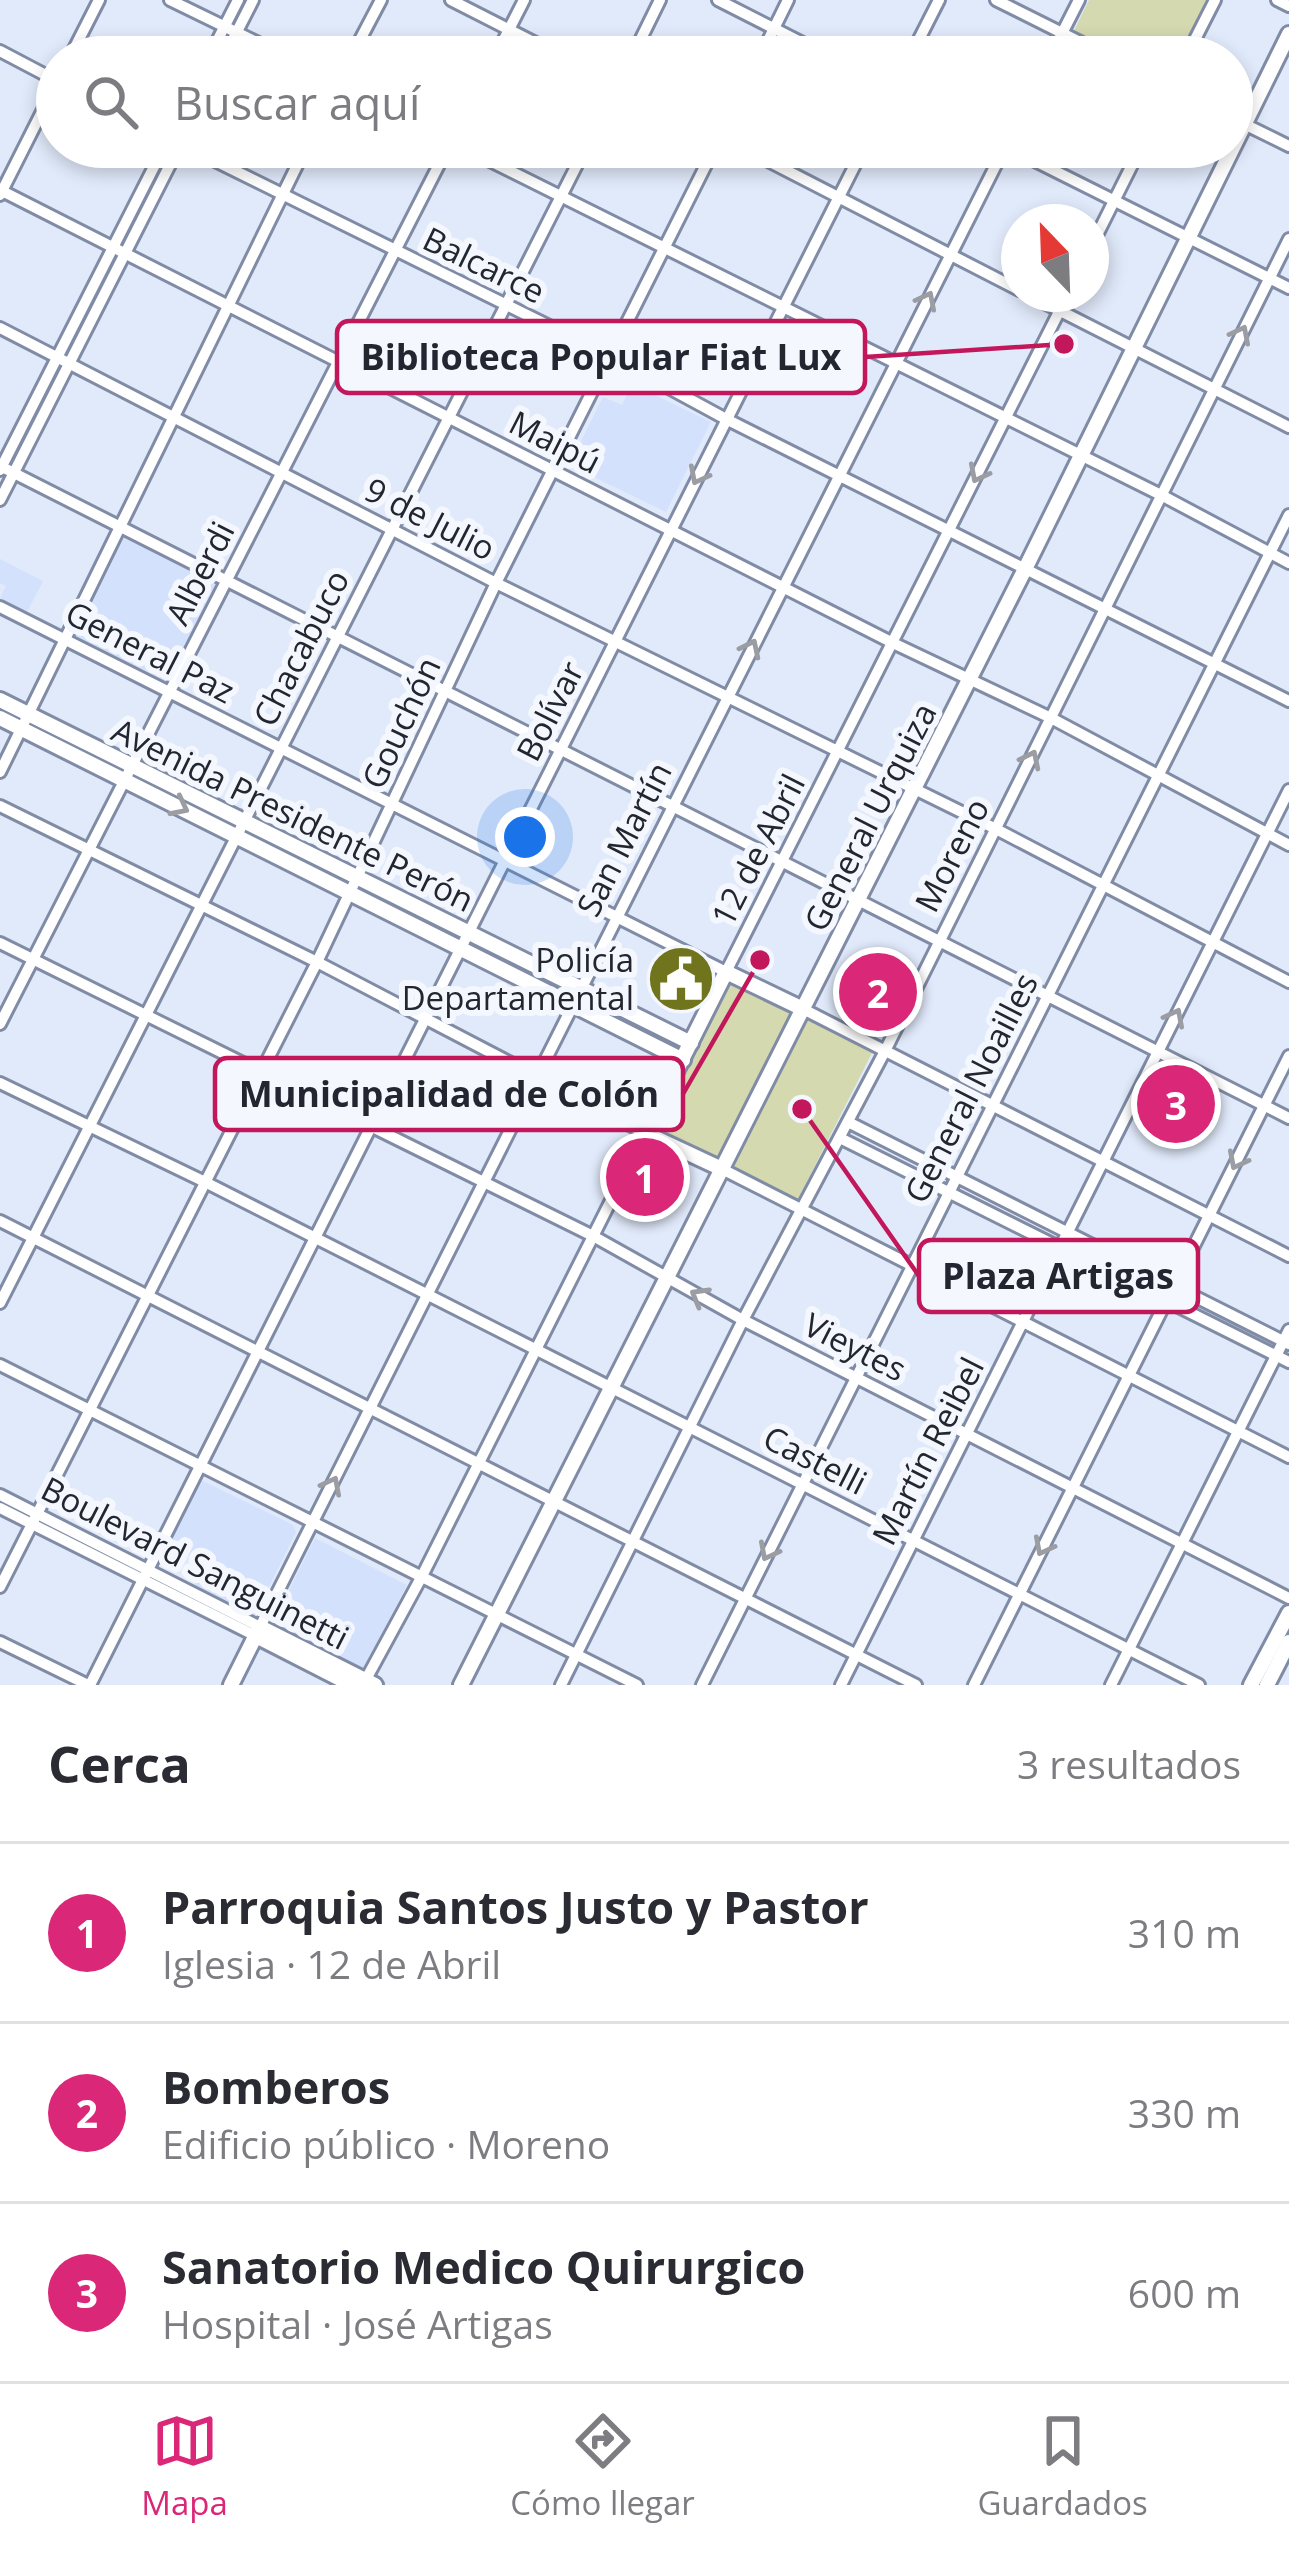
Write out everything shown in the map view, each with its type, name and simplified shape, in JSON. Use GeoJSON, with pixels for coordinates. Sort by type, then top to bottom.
{"type":"FeatureCollection","features":[{"type":"Feature","properties":{"kind":"main road","name":"General Urquiza"},"geometry":{"type":"LineString","coordinates":[[1253,95],[1289,34]]}},
{"type":"Feature","properties":{"kind":"main road","name":"General Urquiza"},"geometry":{"type":"LineString","coordinates":[[461,1685],[1025,569],[1217,168]]}},
{"type":"Feature","properties":{"kind":"main road","name":"Avenida Presidente Perón"},"geometry":{"type":"LineString","coordinates":[[0,700],[25,722],[244,820],[691,1043]]}},
{"type":"Feature","properties":{"kind":"main road","name":"Avenida Presidente Perón"},"geometry":{"type":"LineString","coordinates":[[0,718],[25,722]]}},
{"type":"Feature","properties":{"kind":"main road","name":"Avenida Presidente Perón"},"geometry":{"type":"LineString","coordinates":[[129,772],[237,836],[682,1060]]}},
{"type":"Feature","properties":{"kind":"main road"},"geometry":{"type":"LineString","coordinates":[[726,972],[803,1009]]}},
{"type":"Feature","properties":{"kind":"main road","name":"12 de Abril"},"geometry":{"type":"LineString","coordinates":[[645,1133],[726,972]]}},
{"type":"Feature","properties":{"kind":"main road"},"geometry":{"type":"LineString","coordinates":[[645,1133],[722,1169]]}},
{"type":"Feature","properties":{"kind":"main road"},"geometry":{"type":"LineString","coordinates":[[1251,1685],[1289,1612]]}},
{"type":"Feature","properties":{"kind":"main road","name":"Boulevard Sanguinetti"},"geometry":{"type":"LineString","coordinates":[[258,1632],[364,1684]]}},
{"type":"Feature","properties":{"kind":"main road","name":"San Martín"},"geometry":{"type":"LineString","coordinates":[[231,1685],[258,1632]]}},
{"type":"Feature","properties":{"kind":"main road"},"geometry":{"type":"LineString","coordinates":[[1267,1685],[1289,1642]]}},
{"type":"Feature","properties":{"kind":"street"},"geometry":{"type":"LineString","coordinates":[[81,36],[99,0]]}},
{"type":"Feature","properties":{"kind":"street"},"geometry":{"type":"LineString","coordinates":[[170,0],[246,36]]}},
{"type":"Feature","properties":{"kind":"street"},"geometry":{"type":"LineString","coordinates":[[229,36],[238,0]]}},
{"type":"Feature","properties":{"kind":"street"},"geometry":{"type":"LineString","coordinates":[[225,36],[253,0]]}},
{"type":"Feature","properties":{"kind":"street"},"geometry":{"type":"LineString","coordinates":[[362,36],[380,0]]}},
{"type":"Feature","properties":{"kind":"street"},"geometry":{"type":"LineString","coordinates":[[451,0],[519,36]]}},
{"type":"Feature","properties":{"kind":"street"},"geometry":{"type":"LineString","coordinates":[[506,36],[524,0]]}},
{"type":"Feature","properties":{"kind":"street"},"geometry":{"type":"LineString","coordinates":[[642,36],[660,0]]}},
{"type":"Feature","properties":{"kind":"street"},"geometry":{"type":"LineString","coordinates":[[718,0],[789,36]]}},
{"type":"Feature","properties":{"kind":"street"},"geometry":{"type":"LineString","coordinates":[[770,36],[788,0]]}},
{"type":"Feature","properties":{"kind":"street"},"geometry":{"type":"LineString","coordinates":[[921,36],[939,0]]}},
{"type":"Feature","properties":{"kind":"street"},"geometry":{"type":"LineString","coordinates":[[996,0],[1068,36]]}},
{"type":"Feature","properties":{"kind":"street"},"geometry":{"type":"LineString","coordinates":[[1060,36],[1079,0]]}},
{"type":"Feature","properties":{"kind":"street"},"geometry":{"type":"LineString","coordinates":[[1197,36],[1215,0]]}},
{"type":"Feature","properties":{"kind":"street"},"geometry":{"type":"LineString","coordinates":[[1276,0],[1289,6]]}},
{"type":"Feature","properties":{"kind":"street"},"geometry":{"type":"LineString","coordinates":[[0,51],[36,70]]}},
{"type":"Feature","properties":{"kind":"street"},"geometry":{"type":"LineString","coordinates":[[1,192],[36,123]]}},
{"type":"Feature","properties":{"kind":"street"},"geometry":{"type":"LineString","coordinates":[[1253,128],[1289,146]]}},
{"type":"Feature","properties":{"kind":"street"},"geometry":{"type":"LineString","coordinates":[[0,500],[4,469],[118,252],[155,168]]}},
{"type":"Feature","properties":{"kind":"street"},"geometry":{"type":"LineString","coordinates":[[118,252],[170,168]]}},
{"type":"Feature","properties":{"kind":"street","name":"Balcarce"},"geometry":{"type":"LineString","coordinates":[[229,168],[1289,701]]}},
{"type":"Feature","properties":{"kind":"street"},"geometry":{"type":"LineString","coordinates":[[0,772],[296,168]]}},
{"type":"Feature","properties":{"kind":"street","name":"Alberdi"},"geometry":{"type":"LineString","coordinates":[[0,1024],[437,168]]}},
{"type":"Feature","properties":{"kind":"street"},"geometry":{"type":"LineString","coordinates":[[504,168],[1289,563]]}},
{"type":"Feature","properties":{"kind":"street","name":"Chacabuco"},"geometry":{"type":"LineString","coordinates":[[0,1303],[575,168]]}},
{"type":"Feature","properties":{"kind":"street","name":"Gouchón"},"geometry":{"type":"LineString","coordinates":[[0,1586],[202,1180],[317,962],[496,584],[704,168]]}},
{"type":"Feature","properties":{"kind":"street"},"geometry":{"type":"LineString","coordinates":[[780,168],[1001,281]]}},
{"type":"Feature","properties":{"kind":"street","name":"Bolívar"},"geometry":{"type":"LineString","coordinates":[[89,1685],[854,168]]}},
{"type":"Feature","properties":{"kind":"street","name":"San Martín"},"geometry":{"type":"LineString","coordinates":[[258,1632],[995,168]]}},
{"type":"Feature","properties":{"kind":"street"},"geometry":{"type":"LineString","coordinates":[[1048,168],[1289,288]]}},
{"type":"Feature","properties":{"kind":"street"},"geometry":{"type":"LineString","coordinates":[[1109,211],[1130,168]]}},
{"type":"Feature","properties":{"kind":"street","name":"Maipú"},"geometry":{"type":"LineString","coordinates":[[1,192],[893,643],[1051,718],[1289,845]]}},
{"type":"Feature","properties":{"kind":"street","name":"Moreno"},"geometry":{"type":"LineString","coordinates":[[561,1685],[742,1320],[885,1051],[1289,239]]}},
{"type":"Feature","properties":{"kind":"street","name":"12 de Abril"},"geometry":{"type":"LineString","coordinates":[[726,972],[1059,312]]}},
{"type":"Feature","properties":{"kind":"street"},"geometry":{"type":"LineString","coordinates":[[1064,312],[1289,427]]}},
{"type":"Feature","properties":{"kind":"street","name":"9 de Julio"},"geometry":{"type":"LineString","coordinates":[[0,328],[496,584],[996,829],[1289,982]]}},
{"type":"Feature","properties":{"kind":"street"},"geometry":{"type":"LineString","coordinates":[[4,469],[1289,1118]]}},
{"type":"Feature","properties":{"kind":"street","name":"General Noailles"},"geometry":{"type":"LineString","coordinates":[[702,1685],[1289,515]]}},
{"type":"Feature","properties":{"kind":"street","name":"General Paz"},"geometry":{"type":"LineString","coordinates":[[0,607],[726,972]]}},
{"type":"Feature","properties":{"kind":"street","name":"Martín Reibel"},"geometry":{"type":"LineString","coordinates":[[841,1685],[1289,790]]}},
{"type":"Feature","properties":{"kind":"street"},"geometry":{"type":"LineString","coordinates":[[0,806],[317,962],[645,1133]]}},
{"type":"Feature","properties":{"kind":"street","name":"Vieytes"},"geometry":{"type":"LineString","coordinates":[[0,943],[593,1236],[742,1320],[1289,1598]]}},
{"type":"Feature","properties":{"kind":"street"},"geometry":{"type":"LineString","coordinates":[[803,1009],[1289,1256]]}},
{"type":"Feature","properties":{"kind":"street"},"geometry":{"type":"LineString","coordinates":[[974,1685],[1289,1056]]}},
{"type":"Feature","properties":{"kind":"street","name":"Castelli"},"geometry":{"type":"LineString","coordinates":[[0,1083],[202,1180],[1199,1685]]}},
{"type":"Feature","properties":{"kind":"street"},"geometry":{"type":"LineString","coordinates":[[848,1122],[1173,1287],[1287,1338],[1111,1685]]}},
{"type":"Feature","properties":{"kind":"street","name":"12 de Abril"},"geometry":{"type":"LineString","coordinates":[[364,1684],[645,1133]]}},
{"type":"Feature","properties":{"kind":"street"},"geometry":{"type":"LineString","coordinates":[[840,1138],[1289,1362]]}},
{"type":"Feature","properties":{"kind":"street"},"geometry":{"type":"LineString","coordinates":[[722,1169],[1289,1457]]}},
{"type":"Feature","properties":{"kind":"street"},"geometry":{"type":"LineString","coordinates":[[0,1221],[916,1685]]}},
{"type":"Feature","properties":{"kind":"street"},"geometry":{"type":"LineString","coordinates":[[0,1365],[637,1685]]}},
{"type":"Feature","properties":{"kind":"street","name":"Boulevard Sanguinetti"},"geometry":{"type":"LineString","coordinates":[[0,1495],[34,1518],[258,1632]]}},
{"type":"Feature","properties":{"kind":"street","name":"Boulevard Sanguinetti"},"geometry":{"type":"LineString","coordinates":[[0,1508],[34,1518]]}},
{"type":"Feature","properties":{"kind":"street"},"geometry":{"type":"LineString","coordinates":[[0,1642],[89,1685]]}},
{"type":"Feature","properties":{"kind":"shaded area"},"geometry":{"type":"Polygon","coordinates":[[[632,384],[711,422],[666,512],[569,465],[603,397],[622,405],[632,384]]]}},
{"type":"Feature","properties":{"kind":"shaded area"},"geometry":{"type":"Polygon","coordinates":[[[124,537],[217,583],[167,682],[75,636],[124,537]]]}},
{"type":"Feature","properties":{"kind":"shaded area"},"geometry":{"type":"Polygon","coordinates":[[[0,559],[43,581],[27,612],[0,598],[6,586],[0,583],[0,559]]]}},
{"type":"Feature","properties":{"kind":"shaded area"},"geometry":{"type":"Polygon","coordinates":[[[1163,1069],[1213,1094],[1189,1140],[1140,1114],[1163,1069]]]}},
{"type":"Feature","properties":{"kind":"shaded area"},"geometry":{"type":"Polygon","coordinates":[[[201,1480],[293,1525],[296,1532],[254,1617],[194,1587],[205,1563],[169,1545],[201,1480]]]}},
{"type":"Feature","properties":{"kind":"shaded area"},"geometry":{"type":"Polygon","coordinates":[[[315,1538],[407,1585],[363,1670],[273,1622],[315,1538]]]}},
{"type":"Feature","properties":{"kind":"green space"},"geometry":{"type":"Polygon","coordinates":[[[1089,0],[1210,0],[1192,36],[1073,33],[1089,0]]]}},
{"type":"Feature","properties":{"kind":"green space"},"geometry":{"type":"Polygon","coordinates":[[[728,978],[792,1013],[714,1164],[653,1131],[728,978]]]}},
{"type":"Feature","properties":{"kind":"green space"},"geometry":{"type":"Polygon","coordinates":[[[807,1019],[873,1051],[796,1203],[729,1168],[807,1019]]]}},
{"type":"Feature","properties":{"kind":"place","name":"Biblioteca Popular Fiat Lux"},"geometry":{"type":"Point","coordinates":[1064,344]}},
{"type":"Feature","properties":{"kind":"place","name":"Municipalidad de Colón"},"geometry":{"type":"Point","coordinates":[760,960]}},
{"type":"Feature","properties":{"kind":"place","name":"Policía Departamental"},"geometry":{"type":"Point","coordinates":[681,979]}},
{"type":"Feature","properties":{"kind":"place","name":"Bomberos"},"geometry":{"type":"Point","coordinates":[878,992]}},
{"type":"Feature","properties":{"kind":"place","name":"Sanatorio Medico Quirurgico"},"geometry":{"type":"Point","coordinates":[1176,1104]}},
{"type":"Feature","properties":{"kind":"place","name":"Plaza Artigas"},"geometry":{"type":"Point","coordinates":[802,1109]}},
{"type":"Feature","properties":{"kind":"place","name":"Parroquia Santos Justo y Pastor"},"geometry":{"type":"Point","coordinates":[645,1177]}}]}
